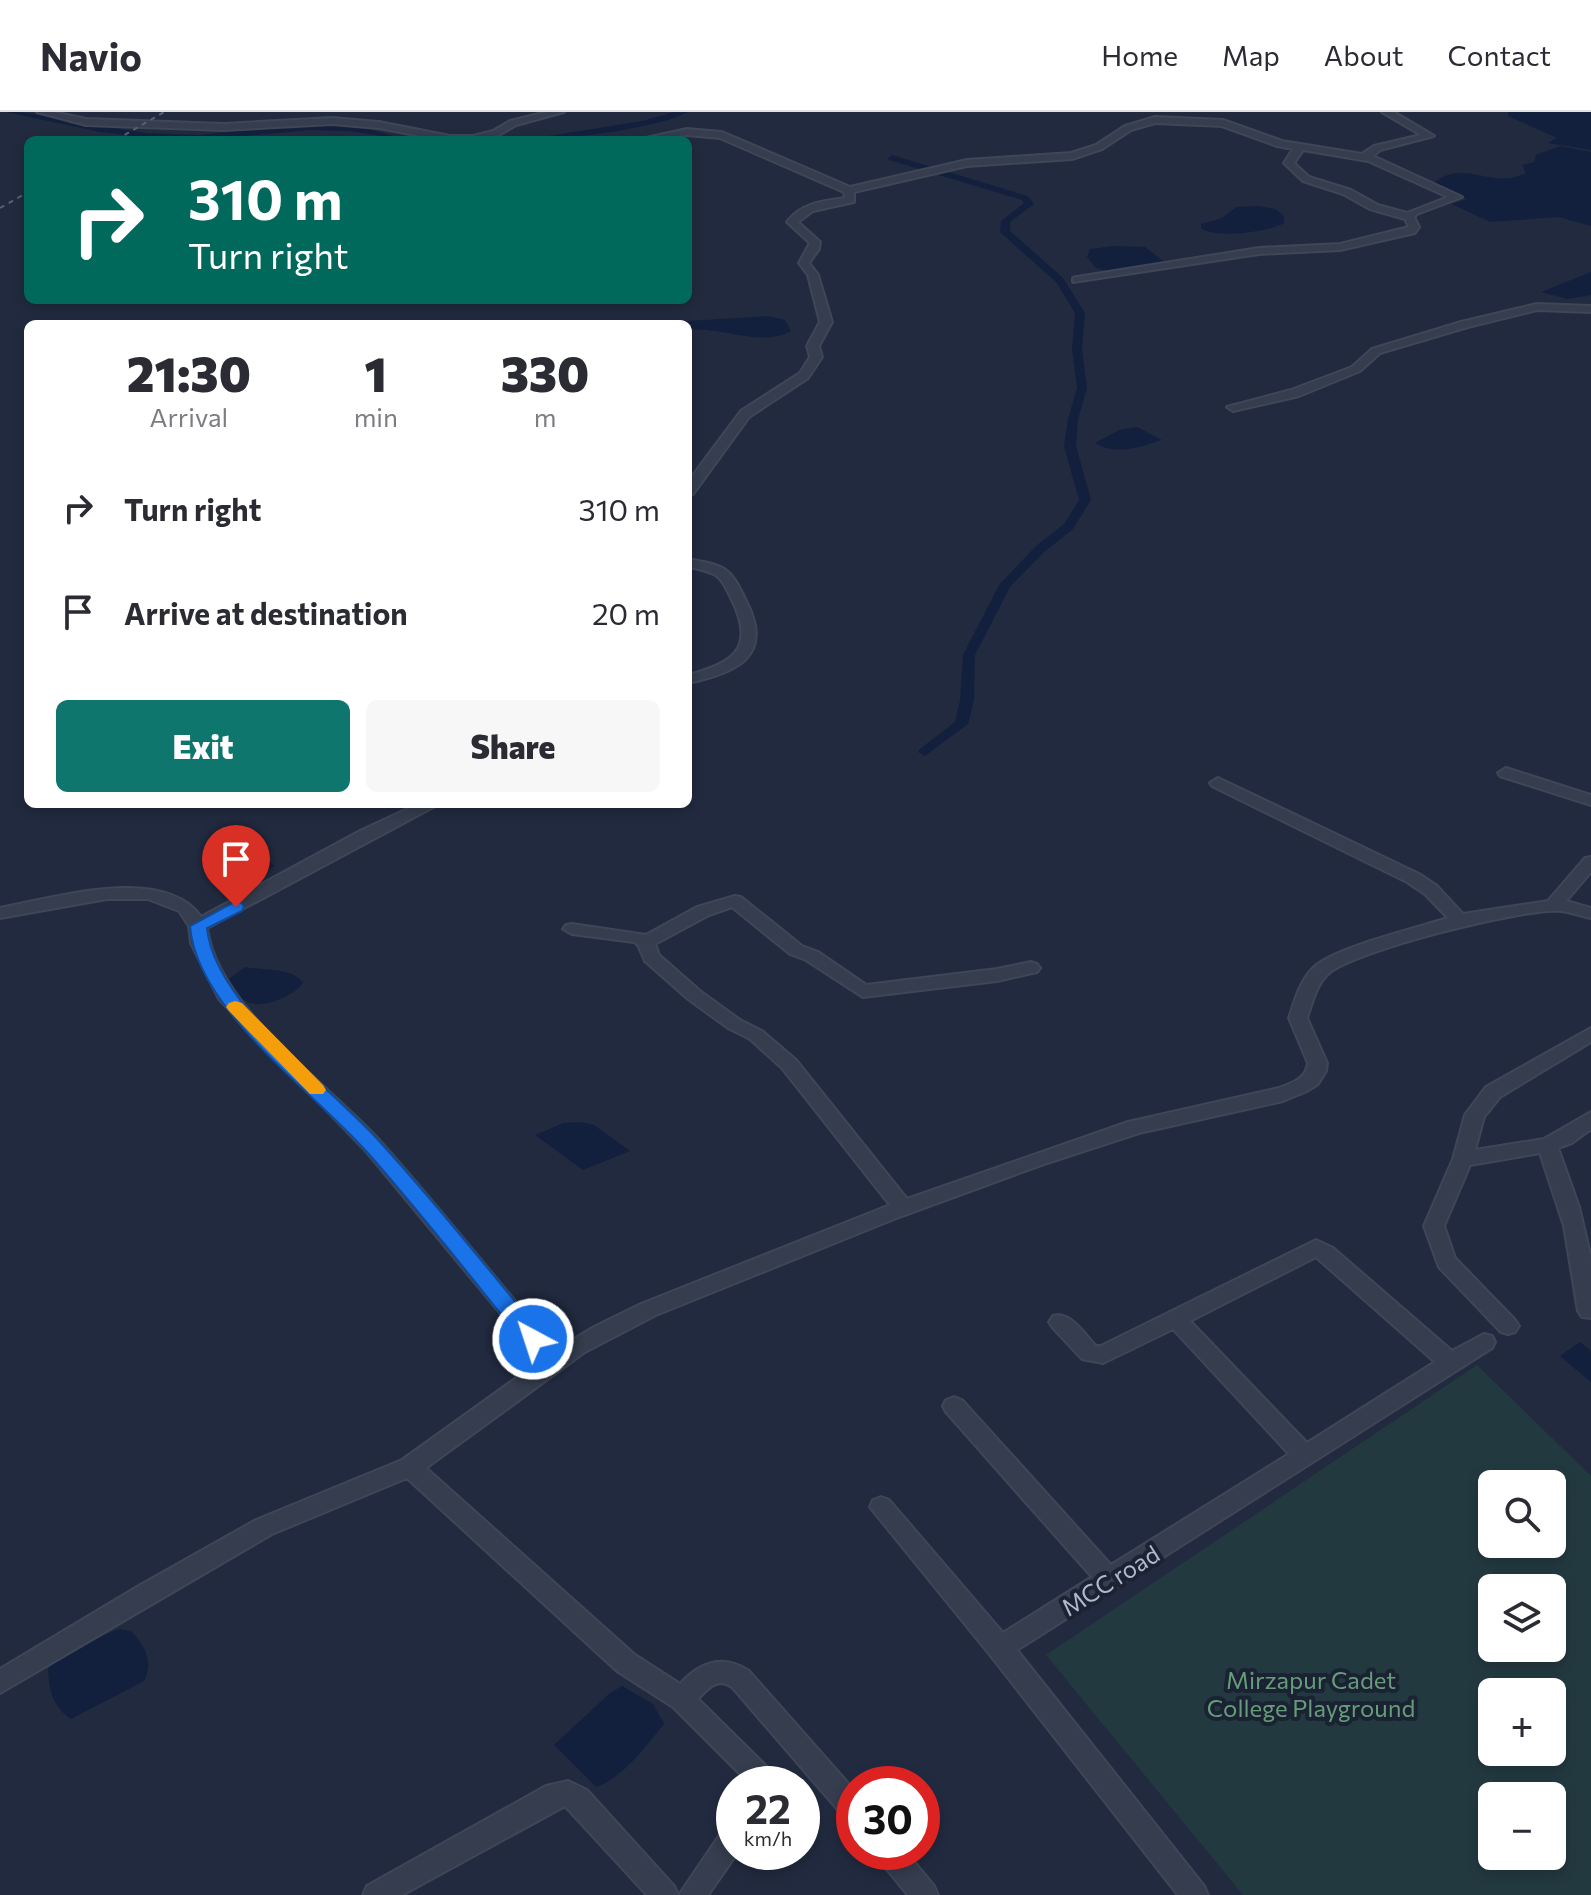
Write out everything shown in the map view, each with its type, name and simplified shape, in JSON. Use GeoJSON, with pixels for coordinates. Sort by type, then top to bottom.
{"type":"FeatureCollection","features":[{"type":"Feature","properties":{"kind":"street"},"geometry":{"type":"LineString","coordinates":[[42,112],[86,122],[224,127],[332,121],[379,125],[435,136]]}},
{"type":"Feature","properties":{"kind":"street"},"geometry":{"type":"LineString","coordinates":[[484,136],[513,123],[559,112]]}},
{"type":"Feature","properties":{"kind":"street"},"geometry":{"type":"LineString","coordinates":[[1133,112],[1151,122]]}},
{"type":"Feature","properties":{"kind":"street"},"geometry":{"type":"LineString","coordinates":[[1370,158],[1367,154],[1377,148],[1429,136],[1387,112]]}},
{"type":"Feature","properties":{"kind":"street"},"geometry":{"type":"LineString","coordinates":[[668,136],[687,132],[722,135],[849,190],[947,167],[1072,156],[1099,147],[1128,128],[1151,122],[1223,123],[1298,147],[1370,158],[1457,197],[1413,212],[1409,217]]}},
{"type":"Feature","properties":{"kind":"street"},"geometry":{"type":"LineString","coordinates":[[1077,280],[1259,251],[1362,243],[1411,231],[1414,227],[1409,217],[1374,207],[1347,192],[1306,179],[1289,163],[1298,152],[1298,147]]}},
{"type":"Feature","properties":{"kind":"street"},"geometry":{"type":"LineString","coordinates":[[692,486],[745,414],[804,375],[816,357],[813,346],[826,322],[813,275],[804,263],[815,242],[792,222],[795,215],[812,208],[850,200],[849,190]]}},
{"type":"Feature","properties":{"kind":"street"},"geometry":{"type":"LineString","coordinates":[[1233,407],[1295,393],[1356,369],[1376,351],[1465,324],[1537,307],[1591,309]]}},
{"type":"Feature","properties":{"kind":"street"},"geometry":{"type":"LineString","coordinates":[[692,564],[720,570],[729,578],[751,627],[751,639],[746,651],[714,671],[692,678]]}},
{"type":"Feature","properties":{"kind":"street"},"geometry":{"type":"LineString","coordinates":[[1506,773],[1591,800]]}},
{"type":"Feature","properties":{"kind":"street"},"geometry":{"type":"LineString","coordinates":[[1218,783],[1413,878],[1431,890],[1459,920]]}},
{"type":"Feature","properties":{"kind":"street"},"geometry":{"type":"LineString","coordinates":[[198,926],[366,834],[422,808]]}},
{"type":"Feature","properties":{"kind":"street"},"geometry":{"type":"LineString","coordinates":[[1553,906],[1591,862]]}},
{"type":"Feature","properties":{"kind":"street"},"geometry":{"type":"LineString","coordinates":[[0,913],[107,894],[150,894],[185,907],[198,926],[200,943],[225,995],[372,1145],[554,1363]]}},
{"type":"Feature","properties":{"kind":"street"},"geometry":{"type":"LineString","coordinates":[[646,942],[703,911],[730,901],[738,902],[796,950],[812,956],[863,991],[1031,968]]}},
{"type":"Feature","properties":{"kind":"street"},"geometry":{"type":"LineString","coordinates":[[0,1682],[145,1594],[264,1527],[410,1467],[590,1336],[635,1313],[709,1287],[902,1206],[1136,1127],[1302,1087],[1315,1074],[1319,1055],[1298,1018],[1308,988],[1323,968],[1352,955],[1459,920],[1553,906],[1591,913]]}},
{"type":"Feature","properties":{"kind":"street"},"geometry":{"type":"LineString","coordinates":[[572,929],[629,935],[646,942],[651,957],[694,995],[734,1024],[756,1035],[789,1064],[902,1206]]}},
{"type":"Feature","properties":{"kind":"street"},"geometry":{"type":"LineString","coordinates":[[1508,1326],[1446,1262],[1434,1226],[1463,1159],[1475,1115],[1493,1092],[1591,1034]]}},
{"type":"Feature","properties":{"kind":"street"},"geometry":{"type":"LineString","coordinates":[[1463,1159],[1547,1145],[1565,1138],[1591,1119]]}},
{"type":"Feature","properties":{"kind":"street"},"geometry":{"type":"LineString","coordinates":[[1547,1145],[1566,1193],[1581,1245],[1589,1311]]}},
{"type":"Feature","properties":{"kind":"street"},"geometry":{"type":"LineString","coordinates":[[1060,1322],[1096,1356],[1316,1248],[1326,1253],[1451,1363]]}},
{"type":"Feature","properties":{"kind":"street"},"geometry":{"type":"LineString","coordinates":[[1176,1319],[1305,1456]]}},
{"type":"Feature","properties":{"kind":"street","name":"MCC road"},"geometry":{"type":"LineString","coordinates":[[1000,1648],[1484,1342]]}},
{"type":"Feature","properties":{"kind":"street"},"geometry":{"type":"LineString","coordinates":[[954,1406],[1110,1581]]}},
{"type":"Feature","properties":{"kind":"street"},"geometry":{"type":"LineString","coordinates":[[410,1467],[626,1663],[682,1699],[749,1766]]}},
{"type":"Feature","properties":{"kind":"street"},"geometry":{"type":"LineString","coordinates":[[881,1507],[1000,1648],[1195,1895]]}},
{"type":"Feature","properties":{"kind":"street"},"geometry":{"type":"LineString","coordinates":[[682,1699],[698,1681],[713,1671],[732,1672],[748,1684],[760,1703],[836,1789]]}},
{"type":"Feature","properties":{"kind":"street"},"geometry":{"type":"LineString","coordinates":[[376,1895],[555,1795],[568,1793],[578,1799],[665,1895]]}},
{"type":"Feature","properties":{"kind":"street"},"geometry":{"type":"LineString","coordinates":[[692,1895],[716,1861]]}},
{"type":"Feature","properties":{"kind":"street"},"geometry":{"type":"LineString","coordinates":[[904,1870],[925,1895]]}},
{"type":"Feature","properties":{"kind":"green space","name":"Mirzapur Cadet College Playground"},"geometry":{"type":"Polygon","coordinates":[[[1477,1365],[1591,1476],[1591,1895],[1243,1895],[1046,1655],[1477,1365]]]}},
{"type":"Feature","properties":{"kind":"water"},"geometry":{"type":"Polygon","coordinates":[[[1508,112],[1591,112],[1591,150],[1548,143],[1557,138],[1508,116],[1508,112]]]}},
{"type":"Feature","properties":{"kind":"water"},"geometry":{"type":"Polygon","coordinates":[[[1560,146],[1591,152],[1591,226],[1559,217],[1490,222],[1452,204],[1467,199],[1432,185],[1454,173],[1513,177],[1526,173],[1522,165],[1534,162],[1536,155],[1560,146]]]}},
{"type":"Feature","properties":{"kind":"water"},"geometry":{"type":"Polygon","coordinates":[[[1236,207],[1275,209],[1284,216],[1284,223],[1242,233],[1217,233],[1201,228],[1201,224],[1222,218],[1236,207]]]}},
{"type":"Feature","properties":{"kind":"water"},"geometry":{"type":"Polygon","coordinates":[[[1145,247],[1166,263],[1108,272],[1096,268],[1087,257],[1090,249],[1145,247]]]}},
{"type":"Feature","properties":{"kind":"water"},"geometry":{"type":"Polygon","coordinates":[[[1591,272],[1591,295],[1568,299],[1541,292],[1591,272]]]}},
{"type":"Feature","properties":{"kind":"water"},"geometry":{"type":"Polygon","coordinates":[[[769,316],[785,320],[791,331],[780,336],[754,337],[692,330],[692,321],[769,316]]]}},
{"type":"Feature","properties":{"kind":"water"},"geometry":{"type":"Polygon","coordinates":[[[1137,427],[1162,440],[1120,450],[1095,443],[1119,430],[1137,427]]]}},
{"type":"Feature","properties":{"kind":"water"},"geometry":{"type":"Polygon","coordinates":[[[247,848],[255,850],[275,866],[243,882],[234,879],[218,865],[224,858],[247,848]]]}},
{"type":"Feature","properties":{"kind":"water"},"geometry":{"type":"Polygon","coordinates":[[[245,967],[285,972],[303,983],[279,1000],[250,1003],[226,981],[245,967]]]}},
{"type":"Feature","properties":{"kind":"water"},"geometry":{"type":"Polygon","coordinates":[[[564,1123],[594,1125],[630,1151],[583,1170],[535,1135],[564,1123]]]}},
{"type":"Feature","properties":{"kind":"water"},"geometry":{"type":"Polygon","coordinates":[[[1580,1342],[1591,1351],[1591,1382],[1560,1356],[1580,1342]]]}},
{"type":"Feature","properties":{"kind":"water"},"geometry":{"type":"Polygon","coordinates":[[[118,1629],[131,1631],[144,1648],[148,1667],[144,1681],[71,1719],[53,1697],[48,1669],[57,1657],[118,1629]]]}},
{"type":"Feature","properties":{"kind":"water"},"geometry":{"type":"Polygon","coordinates":[[[622,1686],[653,1704],[664,1724],[625,1768],[596,1787],[554,1745],[610,1693],[622,1686]]]}},
{"type":"Feature","properties":{"kind":"waterway"},"geometry":{"type":"LineString","coordinates":[[10,112],[145,136]]}},
{"type":"Feature","properties":{"kind":"waterway"},"geometry":{"type":"LineString","coordinates":[[555,136],[642,123],[684,112]]}},
{"type":"Feature","properties":{"kind":"waterway"},"geometry":{"type":"LineString","coordinates":[[215,136],[309,127],[368,131],[390,136]]}},
{"type":"Feature","properties":{"kind":"waterway"},"geometry":{"type":"LineString","coordinates":[[892,158],[1025,198],[1029,204],[1006,221],[1005,232],[1060,280],[1080,313],[1077,349],[1082,388],[1073,419],[1070,446],[1085,500],[1069,526],[1040,549],[1005,585],[969,655],[967,700],[961,724],[925,752]]}},
{"type":"Feature","properties":{"kind":"railway"},"geometry":{"type":"LineString","coordinates":[[123,136],[164,112]]}},
{"type":"Feature","properties":{"kind":"railway"},"geometry":{"type":"LineString","coordinates":[[0,208],[24,194]]}},
{"type":"Feature","properties":{"kind":"slow traffic"},"geometry":{"type":"LineString","coordinates":[[235,1007],[316,1090]]}},
{"type":"Feature","properties":{"kind":"route"},"geometry":{"type":"LineString","coordinates":[[236,907],[198,926],[200,943],[225,995],[372,1145],[533,1339]]}}]}
